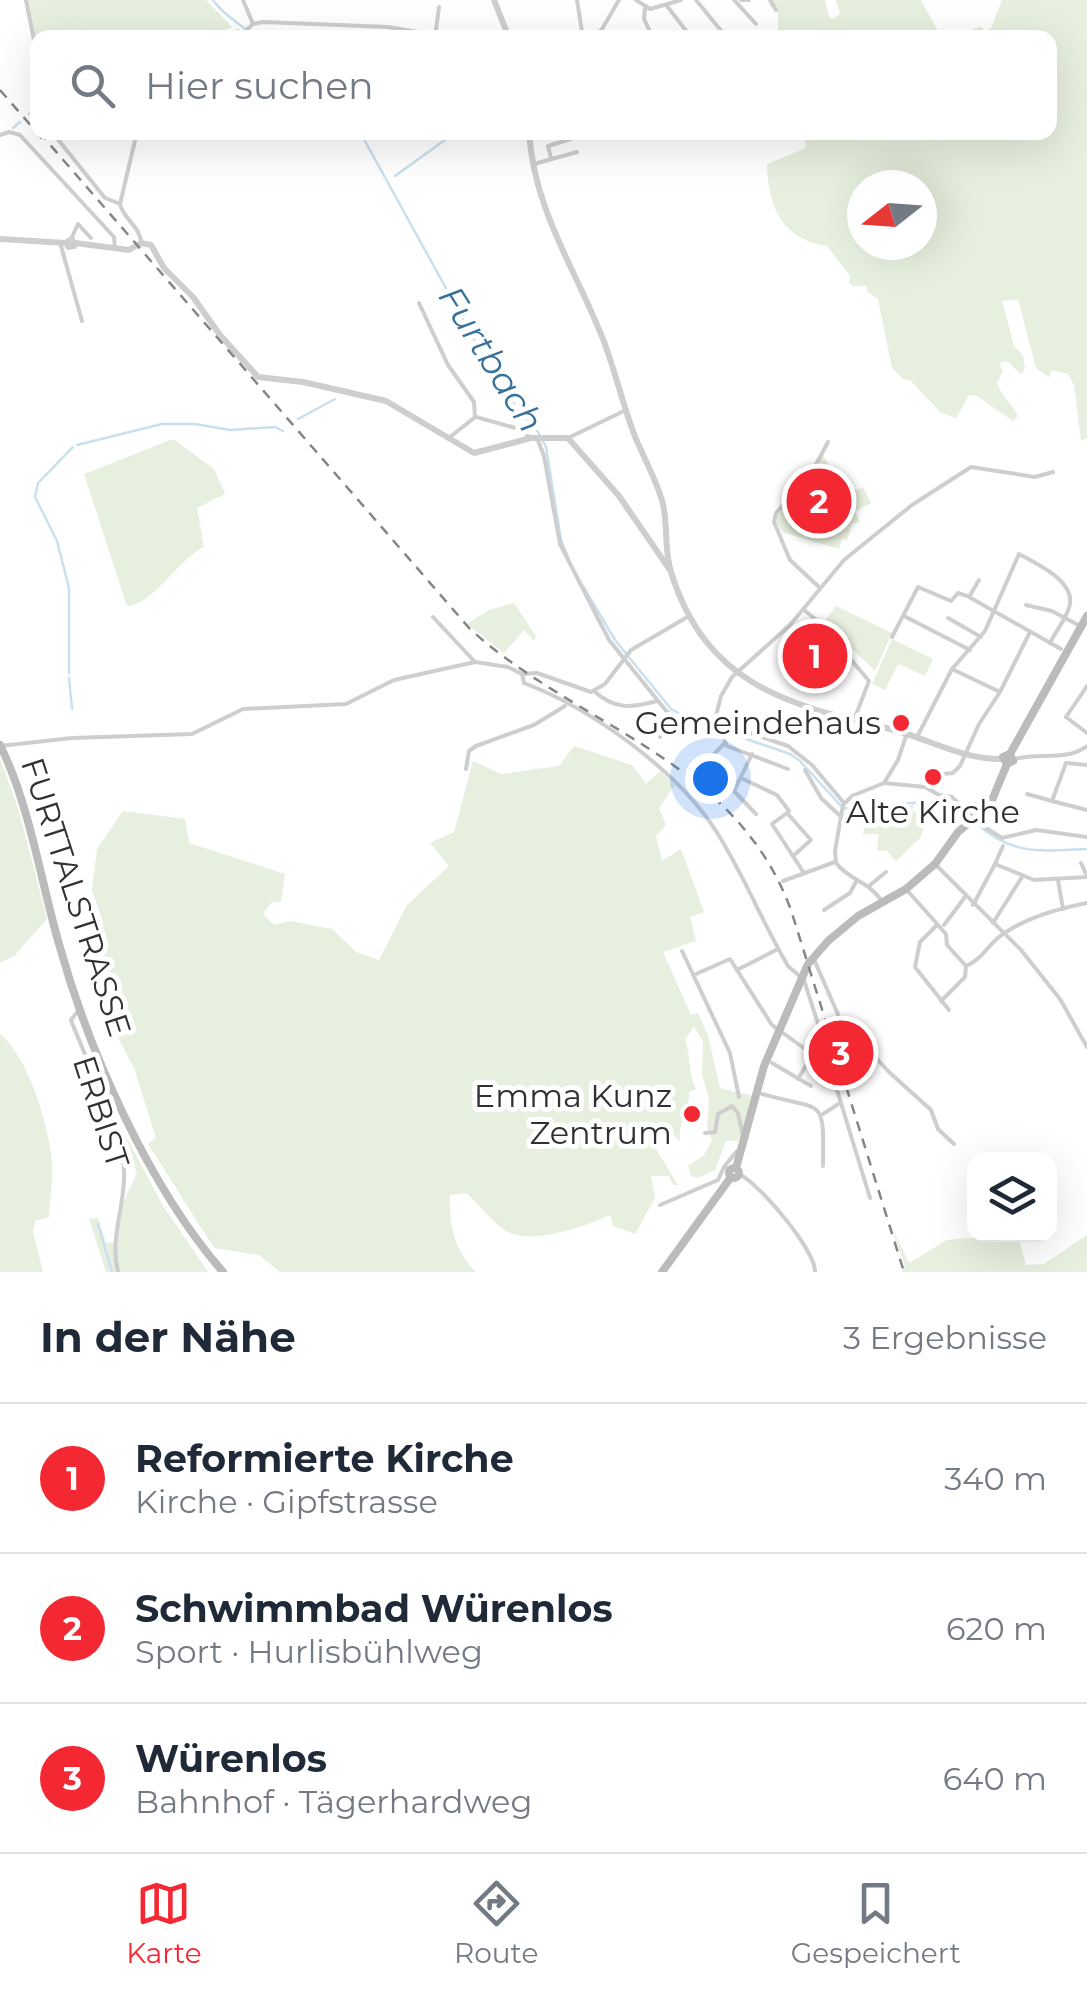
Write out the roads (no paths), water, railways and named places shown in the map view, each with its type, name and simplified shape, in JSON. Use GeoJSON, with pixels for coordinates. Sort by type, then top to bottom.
{"type":"FeatureCollection","features":[{"type":"Feature","properties":{"kind":"main road"},"geometry":{"type":"LineString","coordinates":[[662,1272],[732,1171],[764,1066],[800,978],[813,957],[838,932],[881,900],[906,889],[935,864],[958,832],[990,805],[1008,759],[1087,616]]}},
{"type":"Feature","properties":{"kind":"main road","name":"FURTTALSTRASSE"},"geometry":{"type":"LineString","coordinates":[[0,745],[19,794],[78,1011],[155,1176],[186,1225],[223,1272]]}},
{"type":"Feature","properties":{"kind":"street"},"geometry":{"type":"LineString","coordinates":[[26,0],[32,30]]}},
{"type":"Feature","properties":{"kind":"street"},"geometry":{"type":"LineString","coordinates":[[243,0],[250,28]]}},
{"type":"Feature","properties":{"kind":"street"},"geometry":{"type":"LineString","coordinates":[[494,0],[506,30]]}},
{"type":"Feature","properties":{"kind":"street"},"geometry":{"type":"LineString","coordinates":[[577,0],[582,30]]}},
{"type":"Feature","properties":{"kind":"street"},"geometry":{"type":"LineString","coordinates":[[600,30],[619,0]]}},
{"type":"Feature","properties":{"kind":"street"},"geometry":{"type":"LineString","coordinates":[[636,0],[645,8],[668,6],[681,0]]}},
{"type":"Feature","properties":{"kind":"street"},"geometry":{"type":"LineString","coordinates":[[696,0],[720,30]]}},
{"type":"Feature","properties":{"kind":"street"},"geometry":{"type":"LineString","coordinates":[[737,0],[749,0]]}},
{"type":"Feature","properties":{"kind":"street"},"geometry":{"type":"LineString","coordinates":[[737,0],[756,24]]}},
{"type":"Feature","properties":{"kind":"street"},"geometry":{"type":"LineString","coordinates":[[770,0],[776,10]]}},
{"type":"Feature","properties":{"kind":"street"},"geometry":{"type":"LineString","coordinates":[[668,6],[686,30]]}},
{"type":"Feature","properties":{"kind":"street"},"geometry":{"type":"LineString","coordinates":[[437,30],[439,7]]}},
{"type":"Feature","properties":{"kind":"street"},"geometry":{"type":"LineString","coordinates":[[645,8],[644,19],[649,30]]}},
{"type":"Feature","properties":{"kind":"street"},"geometry":{"type":"LineString","coordinates":[[247,30],[263,22],[401,30]]}},
{"type":"Feature","properties":{"kind":"street"},"geometry":{"type":"LineString","coordinates":[[0,135],[20,134],[114,237],[115,248]]}},
{"type":"Feature","properties":{"kind":"street"},"geometry":{"type":"LineString","coordinates":[[58,140],[105,198],[120,204]]}},
{"type":"Feature","properties":{"kind":"street"},"geometry":{"type":"LineString","coordinates":[[135,140],[120,204],[140,234],[141,243]]}},
{"type":"Feature","properties":{"kind":"street"},"geometry":{"type":"LineString","coordinates":[[530,140],[533,164],[564,260],[605,344],[662,500],[670,570]]}},
{"type":"Feature","properties":{"kind":"street"},"geometry":{"type":"LineString","coordinates":[[550,158],[548,146],[563,140]]}},
{"type":"Feature","properties":{"kind":"street"},"geometry":{"type":"LineString","coordinates":[[533,164],[577,152]]}},
{"type":"Feature","properties":{"kind":"street"},"geometry":{"type":"LineString","coordinates":[[82,321],[68,244],[78,224],[91,238]]}},
{"type":"Feature","properties":{"kind":"street"},"geometry":{"type":"LineString","coordinates":[[0,239],[129,250],[141,243],[153,247],[164,268],[193,297],[220,335],[258,377],[304,382],[394,404],[478,454],[537,437],[568,438],[626,410]]}},
{"type":"Feature","properties":{"kind":"street"},"geometry":{"type":"LineString","coordinates":[[419,303],[448,365],[474,402],[474,417]]}},
{"type":"Feature","properties":{"kind":"street"},"geometry":{"type":"LineString","coordinates":[[450,437],[474,417]]}},
{"type":"Feature","properties":{"kind":"street"},"geometry":{"type":"LineString","coordinates":[[474,417],[537,437],[564,557],[610,640],[658,701],[676,718],[788,746],[842,808]]}},
{"type":"Feature","properties":{"kind":"street"},"geometry":{"type":"LineString","coordinates":[[568,438],[629,508],[670,570],[691,615],[713,648],[737,673],[770,694],[918,735],[966,756],[1008,759],[1030,755],[1087,765]]}},
{"type":"Feature","properties":{"kind":"street"},"geometry":{"type":"LineString","coordinates":[[820,588],[790,560],[774,522],[776,513],[810,474],[828,442]]}},
{"type":"Feature","properties":{"kind":"street"},"geometry":{"type":"LineString","coordinates":[[714,727],[721,696],[737,673],[776,640],[846,557],[912,505],[971,467],[1035,477],[1053,472]]}},
{"type":"Feature","properties":{"kind":"street"},"geometry":{"type":"LineString","coordinates":[[918,735],[952,669],[981,637],[1019,554],[1060,578],[1071,604],[1050,642]]}},
{"type":"Feature","properties":{"kind":"street"},"geometry":{"type":"LineString","coordinates":[[969,597],[979,580]]}},
{"type":"Feature","properties":{"kind":"street"},"geometry":{"type":"LineString","coordinates":[[892,638],[921,586],[951,601],[958,593],[969,597],[1062,649]]}},
{"type":"Feature","properties":{"kind":"street"},"geometry":{"type":"LineString","coordinates":[[1026,605],[1080,626]]}},
{"type":"Feature","properties":{"kind":"street"},"geometry":{"type":"LineString","coordinates":[[803,610],[821,624],[869,681],[854,720]]}},
{"type":"Feature","properties":{"kind":"street"},"geometry":{"type":"LineString","coordinates":[[594,691],[611,677],[625,656],[691,615]]}},
{"type":"Feature","properties":{"kind":"street"},"geometry":{"type":"LineString","coordinates":[[904,616],[970,650]]}},
{"type":"Feature","properties":{"kind":"street"},"geometry":{"type":"LineString","coordinates":[[433,617],[475,662]]}},
{"type":"Feature","properties":{"kind":"street"},"geometry":{"type":"LineString","coordinates":[[948,618],[981,637]]}},
{"type":"Feature","properties":{"kind":"street"},"geometry":{"type":"LineString","coordinates":[[942,774],[953,773],[966,756],[980,722],[1030,632]]}},
{"type":"Feature","properties":{"kind":"street"},"geometry":{"type":"LineString","coordinates":[[0,745],[192,734],[243,708],[346,704],[394,680],[475,662],[508,666],[522,674],[537,673],[584,691],[594,691],[609,703],[624,708],[658,701]]}},
{"type":"Feature","properties":{"kind":"street"},"geometry":{"type":"LineString","coordinates":[[952,669],[1000,692]]}},
{"type":"Feature","properties":{"kind":"street"},"geometry":{"type":"LineString","coordinates":[[522,674],[524,683],[542,688],[613,733],[668,774],[694,802],[717,834],[778,949],[806,984],[827,1052],[825,1061]]}},
{"type":"Feature","properties":{"kind":"street"},"geometry":{"type":"LineString","coordinates":[[1087,686],[1066,717],[1087,733]]}},
{"type":"Feature","properties":{"kind":"street"},"geometry":{"type":"LineString","coordinates":[[560,708],[561,700]]}},
{"type":"Feature","properties":{"kind":"street"},"geometry":{"type":"LineString","coordinates":[[466,769],[466,759],[476,746],[534,725],[568,706]]}},
{"type":"Feature","properties":{"kind":"street"},"geometry":{"type":"LineString","coordinates":[[660,737],[676,718]]}},
{"type":"Feature","properties":{"kind":"street"},"geometry":{"type":"LineString","coordinates":[[695,772],[724,744],[725,736],[714,727]]}},
{"type":"Feature","properties":{"kind":"street"},"geometry":{"type":"LineString","coordinates":[[884,783],[898,760],[907,732]]}},
{"type":"Feature","properties":{"kind":"street"},"geometry":{"type":"LineString","coordinates":[[724,744],[788,769]]}},
{"type":"Feature","properties":{"kind":"street"},"geometry":{"type":"LineString","coordinates":[[1052,802],[1065,760],[1087,746]]}},
{"type":"Feature","properties":{"kind":"street"},"geometry":{"type":"LineString","coordinates":[[752,754],[735,793],[756,814]]}},
{"type":"Feature","properties":{"kind":"street"},"geometry":{"type":"LineString","coordinates":[[804,770],[815,776],[821,798],[842,808]]}},
{"type":"Feature","properties":{"kind":"street"},"geometry":{"type":"LineString","coordinates":[[740,778],[777,796],[811,840],[793,856]]}},
{"type":"Feature","properties":{"kind":"street"},"geometry":{"type":"LineString","coordinates":[[881,900],[869,886],[843,872],[836,862],[842,808],[855,794],[884,783],[925,787],[954,798],[1002,838],[1036,830],[1087,837]]}},
{"type":"Feature","properties":{"kind":"street"},"geometry":{"type":"LineString","coordinates":[[1027,794],[1087,810]]}},
{"type":"Feature","properties":{"kind":"street"},"geometry":{"type":"LineString","coordinates":[[788,812],[772,824],[804,872]]}},
{"type":"Feature","properties":{"kind":"street"},"geometry":{"type":"LineString","coordinates":[[972,905],[1002,846]]}},
{"type":"Feature","properties":{"kind":"street"},"geometry":{"type":"LineString","coordinates":[[783,881],[836,862]]}},
{"type":"Feature","properties":{"kind":"street"},"geometry":{"type":"LineString","coordinates":[[995,864],[1022,877],[1058,880],[1087,876],[1081,863]]}},
{"type":"Feature","properties":{"kind":"street"},"geometry":{"type":"LineString","coordinates":[[935,864],[972,905],[1005,932],[1060,1000],[1087,1047]]}},
{"type":"Feature","properties":{"kind":"street"},"geometry":{"type":"LineString","coordinates":[[869,886],[886,872]]}},
{"type":"Feature","properties":{"kind":"street"},"geometry":{"type":"LineString","coordinates":[[993,923],[1022,877]]}},
{"type":"Feature","properties":{"kind":"street"},"geometry":{"type":"LineString","coordinates":[[824,910],[850,893],[857,880]]}},
{"type":"Feature","properties":{"kind":"street"},"geometry":{"type":"LineString","coordinates":[[1058,880],[1063,909]]}},
{"type":"Feature","properties":{"kind":"street"},"geometry":{"type":"LineString","coordinates":[[906,889],[941,925],[948,947],[966,966]]}},
{"type":"Feature","properties":{"kind":"street"},"geometry":{"type":"LineString","coordinates":[[949,1010],[916,972],[914,964],[920,942],[941,925],[965,896]]}},
{"type":"Feature","properties":{"kind":"street"},"geometry":{"type":"LineString","coordinates":[[966,966],[973,964],[1005,932],[1038,916],[1087,903]]}},
{"type":"Feature","properties":{"kind":"street"},"geometry":{"type":"LineString","coordinates":[[738,970],[778,949]]}},
{"type":"Feature","properties":{"kind":"street"},"geometry":{"type":"LineString","coordinates":[[682,952],[696,974],[732,1057],[740,1097]]}},
{"type":"Feature","properties":{"kind":"street"},"geometry":{"type":"LineString","coordinates":[[813,957],[830,1000],[850,1031],[931,1110],[938,1129],[954,1144]]}},
{"type":"Feature","properties":{"kind":"street"},"geometry":{"type":"LineString","coordinates":[[696,974],[727,958],[778,1032],[830,1067],[870,1198]]}},
{"type":"Feature","properties":{"kind":"street"},"geometry":{"type":"LineString","coordinates":[[941,1001],[964,977],[966,966]]}},
{"type":"Feature","properties":{"kind":"street","name":"ERBIST"},"geometry":{"type":"LineString","coordinates":[[78,1011],[71,1020],[122,1156],[123,1188],[115,1241],[118,1272]]}},
{"type":"Feature","properties":{"kind":"street"},"geometry":{"type":"LineString","coordinates":[[798,1079],[813,1054]]}},
{"type":"Feature","properties":{"kind":"street"},"geometry":{"type":"LineString","coordinates":[[772,1063],[811,1086]]}},
{"type":"Feature","properties":{"kind":"street"},"geometry":{"type":"LineString","coordinates":[[762,1094],[805,1103],[822,1115]]}},
{"type":"Feature","properties":{"kind":"street"},"geometry":{"type":"LineString","coordinates":[[822,1115],[840,1103]]}},
{"type":"Feature","properties":{"kind":"street"},"geometry":{"type":"LineString","coordinates":[[660,1205],[732,1171],[742,1138],[736,1109],[729,1106],[718,1113],[717,1129],[712,1134],[705,1132]]}},
{"type":"Feature","properties":{"kind":"street"},"geometry":{"type":"LineString","coordinates":[[822,1115],[824,1166]]}},
{"type":"Feature","properties":{"kind":"street"},"geometry":{"type":"LineString","coordinates":[[732,1171],[762,1191],[817,1271]]}},
{"type":"Feature","properties":{"kind":"waterway","name":"Furtbach"},"geometry":{"type":"LineString","coordinates":[[213,0],[246,30]]}},
{"type":"Feature","properties":{"kind":"waterway"},"geometry":{"type":"LineString","coordinates":[[13,128],[20,122]]}},
{"type":"Feature","properties":{"kind":"waterway","name":"Furtbach"},"geometry":{"type":"LineString","coordinates":[[364,140],[502,390],[546,447],[561,540],[568,557]]}},
{"type":"Feature","properties":{"kind":"waterway"},"geometry":{"type":"LineString","coordinates":[[395,176],[445,140]]}},
{"type":"Feature","properties":{"kind":"waterway"},"geometry":{"type":"LineString","coordinates":[[298,419],[335,399]]}},
{"type":"Feature","properties":{"kind":"waterway"},"geometry":{"type":"LineString","coordinates":[[77,445],[162,424],[230,430],[275,427],[283,431]]}},
{"type":"Feature","properties":{"kind":"waterway"},"geometry":{"type":"LineString","coordinates":[[69,673],[69,588],[57,541],[35,497],[38,483],[73,447]]}},
{"type":"Feature","properties":{"kind":"waterway","name":"Furtbach"},"geometry":{"type":"LineString","coordinates":[[583,586],[615,640],[671,709],[694,721],[790,754],[843,808],[923,802],[938,803],[969,816]]}},
{"type":"Feature","properties":{"kind":"waterway"},"geometry":{"type":"LineString","coordinates":[[69,678],[72,709]]}},
{"type":"Feature","properties":{"kind":"waterway","name":"Furtbach"},"geometry":{"type":"LineString","coordinates":[[975,822],[1014,846],[1087,849]]}},
{"type":"Feature","properties":{"kind":"waterway"},"geometry":{"type":"LineString","coordinates":[[98,1224],[112,1272]]}},
{"type":"Feature","properties":{"kind":"railway"},"geometry":{"type":"LineString","coordinates":[[0,90],[30,125]]}},
{"type":"Feature","properties":{"kind":"railway"},"geometry":{"type":"LineString","coordinates":[[46,140],[470,629],[513,663],[694,780],[733,816],[766,858],[791,910],[904,1272]]}},
{"type":"Feature","properties":{"kind":"place","name":"Schwimmbad Würenlos"},"geometry":{"type":"Point","coordinates":[819,501]}},
{"type":"Feature","properties":{"kind":"place","name":"Reformierte Kirche"},"geometry":{"type":"Point","coordinates":[815,656]}},
{"type":"Feature","properties":{"kind":"place","name":"Gemeindehaus"},"geometry":{"type":"Point","coordinates":[901,723]}},
{"type":"Feature","properties":{"kind":"place","name":"Alte Kirche"},"geometry":{"type":"Point","coordinates":[933,777]}},
{"type":"Feature","properties":{"kind":"place","name":"Würenlos"},"geometry":{"type":"Point","coordinates":[841,1053]}},
{"type":"Feature","properties":{"kind":"place","name":"Emma Kunz Zentrum"},"geometry":{"type":"Point","coordinates":[692,1114]}}]}
